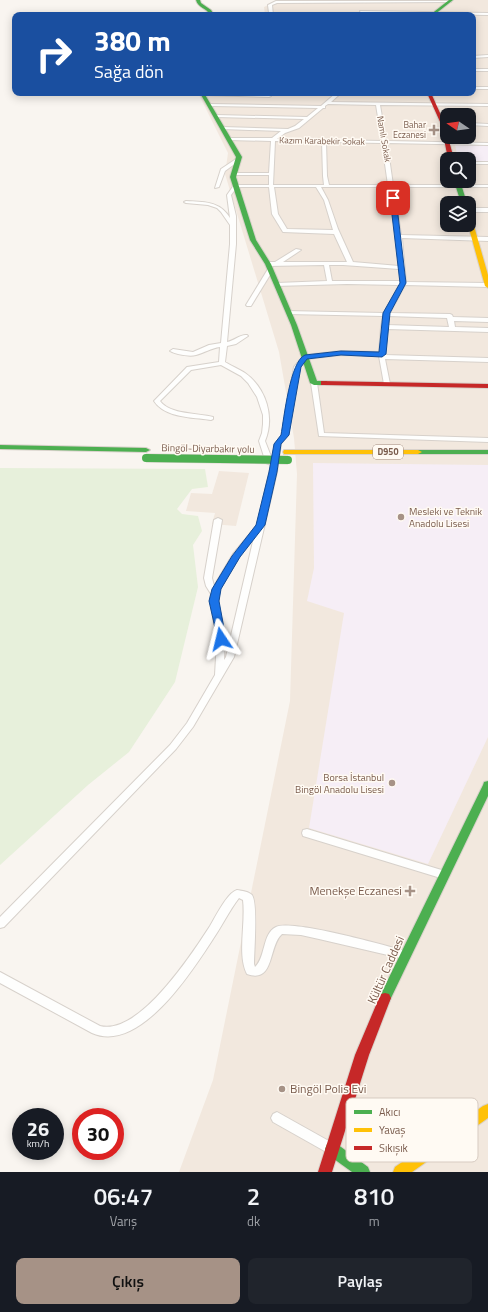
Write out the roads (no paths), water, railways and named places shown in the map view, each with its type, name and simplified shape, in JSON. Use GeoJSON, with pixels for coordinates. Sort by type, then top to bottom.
{"type":"FeatureCollection","features":[{"type":"Feature","properties":{"kind":"street"},"geometry":{"type":"LineString","coordinates":[[198,0],[199,4],[210,12]]}},
{"type":"Feature","properties":{"kind":"street"},"geometry":{"type":"LineString","coordinates":[[359,1],[360,12]]}},
{"type":"Feature","properties":{"kind":"street"},"geometry":{"type":"LineString","coordinates":[[271,12],[270,5],[276,2],[450,1]]}},
{"type":"Feature","properties":{"kind":"street"},"geometry":{"type":"LineString","coordinates":[[437,12],[450,1]]}},
{"type":"Feature","properties":{"kind":"street"},"geometry":{"type":"LineString","coordinates":[[476,14],[488,14]]}},
{"type":"Feature","properties":{"kind":"street"},"geometry":{"type":"LineString","coordinates":[[476,57],[488,56]]}},
{"type":"Feature","properties":{"kind":"street"},"geometry":{"type":"LineString","coordinates":[[476,70],[488,70]]}},
{"type":"Feature","properties":{"kind":"street"},"geometry":{"type":"LineString","coordinates":[[476,88],[488,88]]}},
{"type":"Feature","properties":{"kind":"street"},"geometry":{"type":"LineString","coordinates":[[204,96],[211,105],[229,139],[238,160],[233,174],[236,186],[253,240],[271,266],[314,383],[321,435],[488,440]]}},
{"type":"Feature","properties":{"kind":"street"},"geometry":{"type":"LineString","coordinates":[[265,107],[268,96]]}},
{"type":"Feature","properties":{"kind":"street"},"geometry":{"type":"LineString","coordinates":[[336,96],[297,127],[279,134],[273,140],[272,147],[274,150],[271,186],[274,196],[275,214],[285,231],[337,232]]}},
{"type":"Feature","properties":{"kind":"street"},"geometry":{"type":"LineString","coordinates":[[430,96],[440,115]]}},
{"type":"Feature","properties":{"kind":"street"},"geometry":{"type":"LineString","coordinates":[[211,105],[265,107],[378,104],[488,105]]}},
{"type":"Feature","properties":{"kind":"street","name":"Namlı Sokak"},"geometry":{"type":"LineString","coordinates":[[378,104],[399,236],[403,283]]}},
{"type":"Feature","properties":{"kind":"street"},"geometry":{"type":"LineString","coordinates":[[216,116],[307,118]]}},
{"type":"Feature","properties":{"kind":"street"},"geometry":{"type":"LineString","coordinates":[[476,124],[488,125]]}},
{"type":"Feature","properties":{"kind":"street"},"geometry":{"type":"LineString","coordinates":[[222,128],[289,130]]}},
{"type":"Feature","properties":{"kind":"street","name":"Kazım Karabekir Sokak"},"geometry":{"type":"LineString","coordinates":[[229,139],[440,144]]}},
{"type":"Feature","properties":{"kind":"street"},"geometry":{"type":"LineString","coordinates":[[274,150],[287,140]]}},
{"type":"Feature","properties":{"kind":"street"},"geometry":{"type":"LineString","coordinates":[[324,141],[325,176],[327,186]]}},
{"type":"Feature","properties":{"kind":"street"},"geometry":{"type":"LineString","coordinates":[[447,144],[449,152]]}},
{"type":"Feature","properties":{"kind":"street","name":"Kazım Karabekir Sokak"},"geometry":{"type":"LineString","coordinates":[[476,144],[488,144]]}},
{"type":"Feature","properties":{"kind":"street"},"geometry":{"type":"LineString","coordinates":[[217,187],[223,170],[238,160]]}},
{"type":"Feature","properties":{"kind":"street"},"geometry":{"type":"LineString","coordinates":[[476,163],[488,163]]}},
{"type":"Feature","properties":{"kind":"street"},"geometry":{"type":"LineString","coordinates":[[233,174],[272,174]]}},
{"type":"Feature","properties":{"kind":"street"},"geometry":{"type":"LineString","coordinates":[[236,186],[440,184]]}},
{"type":"Feature","properties":{"kind":"street"},"geometry":{"type":"LineString","coordinates":[[476,185],[488,186]]}},
{"type":"Feature","properties":{"kind":"street"},"geometry":{"type":"LineString","coordinates":[[222,363],[233,244],[233,216],[229,195],[236,186]]}},
{"type":"Feature","properties":{"kind":"street"},"geometry":{"type":"LineString","coordinates":[[317,186],[326,200],[337,232],[351,264]]}},
{"type":"Feature","properties":{"kind":"street"},"geometry":{"type":"LineString","coordinates":[[186,202],[216,205],[222,208],[227,213],[232,226]]}},
{"type":"Feature","properties":{"kind":"street"},"geometry":{"type":"LineString","coordinates":[[476,210],[488,210]]}},
{"type":"Feature","properties":{"kind":"street"},"geometry":{"type":"LineString","coordinates":[[277,285],[330,282],[488,286],[485,266],[474,232]]}},
{"type":"Feature","properties":{"kind":"street"},"geometry":{"type":"LineString","coordinates":[[399,236],[488,239]]}},
{"type":"Feature","properties":{"kind":"street"},"geometry":{"type":"LineString","coordinates":[[249,305],[271,266],[298,250]]}},
{"type":"Feature","properties":{"kind":"street"},"geometry":{"type":"LineString","coordinates":[[326,264],[330,282]]}},
{"type":"Feature","properties":{"kind":"street"},"geometry":{"type":"LineString","coordinates":[[271,266],[351,264],[402,268]]}},
{"type":"Feature","properties":{"kind":"street"},"geometry":{"type":"LineString","coordinates":[[387,384],[382,356],[384,327],[387,313],[403,283]]}},
{"type":"Feature","properties":{"kind":"street"},"geometry":{"type":"LineString","coordinates":[[288,312],[387,313],[450,316],[451,319],[488,320]]}},
{"type":"Feature","properties":{"kind":"street"},"geometry":{"type":"LineString","coordinates":[[451,319],[452,329]]}},
{"type":"Feature","properties":{"kind":"street"},"geometry":{"type":"LineString","coordinates":[[384,327],[488,330]]}},
{"type":"Feature","properties":{"kind":"street"},"geometry":{"type":"LineString","coordinates":[[173,351],[194,354],[206,347],[223,345],[240,340],[245,336]]}},
{"type":"Feature","properties":{"kind":"street"},"geometry":{"type":"LineString","coordinates":[[0,924],[172,747],[190,724],[230,657],[273,472],[278,444],[285,435],[297,367],[305,357],[341,353],[488,360]]}},
{"type":"Feature","properties":{"kind":"street"},"geometry":{"type":"LineString","coordinates":[[212,418],[175,412],[161,407],[156,401],[189,368],[222,363],[243,375],[261,398],[267,422],[267,433],[262,441],[273,472]]}},
{"type":"Feature","properties":{"kind":"street"},"geometry":{"type":"LineString","coordinates":[[314,383],[488,386]]}},
{"type":"Feature","properties":{"kind":"street","name":"Bingöl-Diyarbakır yolu"},"geometry":{"type":"LineString","coordinates":[[0,447],[146,454]]}},
{"type":"Feature","properties":{"kind":"street","name":"Bingöl-Diyarbakır yolu"},"geometry":{"type":"LineString","coordinates":[[288,456],[488,452]]}},
{"type":"Feature","properties":{"kind":"street","name":"Bingöl-Diyarbakır yolu"},"geometry":{"type":"LineString","coordinates":[[0,455],[146,454],[488,461]]}},
{"type":"Feature","properties":{"kind":"street"},"geometry":{"type":"LineString","coordinates":[[215,594],[210,586],[208,578],[218,520]]}},
{"type":"Feature","properties":{"kind":"street"},"geometry":{"type":"LineString","coordinates":[[219,677],[221,639],[214,601],[215,594],[222,577],[260,525]]}},
{"type":"Feature","properties":{"kind":"street","name":"Kültür Caddesi"},"geometry":{"type":"LineString","coordinates":[[348,1098],[362,1055],[405,955],[488,785]]}},
{"type":"Feature","properties":{"kind":"street"},"geometry":{"type":"LineString","coordinates":[[307,833],[444,875]]}},
{"type":"Feature","properties":{"kind":"street"},"geometry":{"type":"LineString","coordinates":[[0,977],[36,999],[102,1032],[116,1032],[147,1016],[181,977],[231,901],[238,894],[244,894],[248,898],[250,912],[248,964],[251,971],[257,972],[262,968],[275,934],[280,929],[308,933],[405,955]]}},
{"type":"Feature","properties":{"kind":"street","name":"Kültür Caddesi"},"geometry":{"type":"LineString","coordinates":[[325,1172],[346,1105]]}},
{"type":"Feature","properties":{"kind":"street"},"geometry":{"type":"LineString","coordinates":[[478,1117],[488,1110]]}},
{"type":"Feature","properties":{"kind":"street"},"geometry":{"type":"LineString","coordinates":[[277,1118],[332,1149],[346,1159]]}},
{"type":"Feature","properties":{"kind":"street"},"geometry":{"type":"LineString","coordinates":[[350,1162],[363,1172]]}},
{"type":"Feature","properties":{"kind":"street"},"geometry":{"type":"LineString","coordinates":[[400,1172],[414,1162]]}},
{"type":"Feature","properties":{"kind":"place","name":"Bahar Eczanesi"},"geometry":{"type":"Point","coordinates":[434,130]}},
{"type":"Feature","properties":{"kind":"place","name":"Mesleki ve Teknik Anadolu Lisesi"},"geometry":{"type":"Point","coordinates":[401,517]}},
{"type":"Feature","properties":{"kind":"place","name":"Borsa İstanbul Bingöl Anadolu Lisesi"},"geometry":{"type":"Point","coordinates":[392,783]}},
{"type":"Feature","properties":{"kind":"place","name":"Menekşe Eczanesi"},"geometry":{"type":"Point","coordinates":[410,891]}},
{"type":"Feature","properties":{"kind":"place","name":"Bingöl Polis Evi"},"geometry":{"type":"Point","coordinates":[282,1089]}}]}
